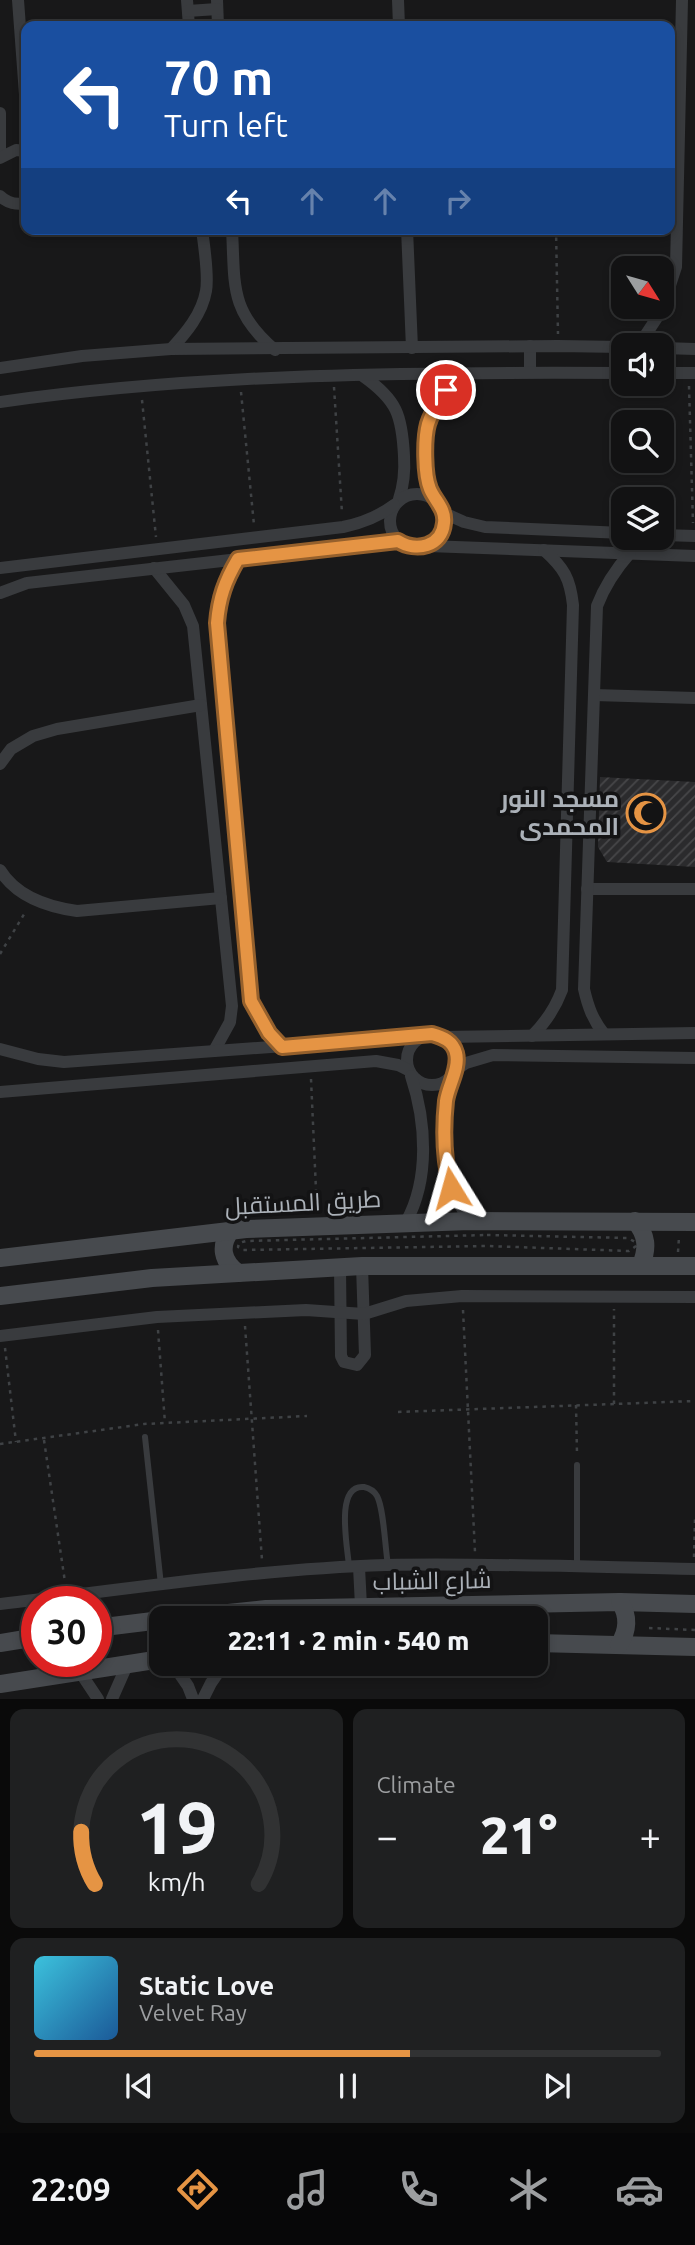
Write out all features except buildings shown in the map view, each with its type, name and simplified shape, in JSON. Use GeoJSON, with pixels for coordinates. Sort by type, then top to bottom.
{"type":"FeatureCollection","features":[{"type":"Feature","properties":{"kind":"main road"},"geometry":{"type":"LineString","coordinates":[[635,1221],[641,1228],[646,1246],[641,1265]]}},
{"type":"Feature","properties":{"kind":"main road","name":"طريق المستقبل"},"geometry":{"type":"LineString","coordinates":[[0,1258],[231,1230],[406,1222],[688,1222]]}},
{"type":"Feature","properties":{"kind":"main road"},"geometry":{"type":"LineString","coordinates":[[231,1230],[225,1238],[224,1258],[229,1266],[239,1273]]}},
{"type":"Feature","properties":{"kind":"main road"},"geometry":{"type":"LineString","coordinates":[[0,1297],[152,1278],[362,1266],[686,1266]]}},
{"type":"Feature","properties":{"kind":"main road"},"geometry":{"type":"LineString","coordinates":[[619,1645],[627,1623],[620,1602]]}},
{"type":"Feature","properties":{"kind":"main road","name":"شارع الشباب"},"geometry":{"type":"LineString","coordinates":[[362,1606],[620,1602],[695,1604]]}},
{"type":"Feature","properties":{"kind":"main road"},"geometry":{"type":"LineString","coordinates":[[112,1626],[149,1621]]}},
{"type":"Feature","properties":{"kind":"main road"},"geometry":{"type":"LineString","coordinates":[[548,1643],[619,1645],[648,1637],[695,1647]]}},
{"type":"Feature","properties":{"kind":"main road"},"geometry":{"type":"LineString","coordinates":[[0,1643],[21,1640]]}},
{"type":"Feature","properties":{"kind":"main road"},"geometry":{"type":"LineString","coordinates":[[112,1667],[149,1661]]}},
{"type":"Feature","properties":{"kind":"main road"},"geometry":{"type":"LineString","coordinates":[[0,1684],[47,1677]]}},
{"type":"Feature","properties":{"kind":"street"},"geometry":{"type":"LineString","coordinates":[[18,0],[21,40]]}},
{"type":"Feature","properties":{"kind":"street"},"geometry":{"type":"LineString","coordinates":[[398,0],[399,21]]}},
{"type":"Feature","properties":{"kind":"street"},"geometry":{"type":"LineString","coordinates":[[675,120],[676,44],[682,0]]}},
{"type":"Feature","properties":{"kind":"street"},"geometry":{"type":"LineString","coordinates":[[187,6],[217,4]]}},
{"type":"Feature","properties":{"kind":"street"},"geometry":{"type":"LineString","coordinates":[[0,113],[0,152]]}},
{"type":"Feature","properties":{"kind":"street"},"geometry":{"type":"LineString","coordinates":[[0,158],[16,150],[21,150]]}},
{"type":"Feature","properties":{"kind":"street"},"geometry":{"type":"LineString","coordinates":[[0,195],[21,203]]}},
{"type":"Feature","properties":{"kind":"street"},"geometry":{"type":"LineString","coordinates":[[0,206],[21,203]]}},
{"type":"Feature","properties":{"kind":"street"},"geometry":{"type":"LineString","coordinates":[[647,333],[662,310],[670,289],[676,267],[675,232]]}},
{"type":"Feature","properties":{"kind":"street"},"geometry":{"type":"LineString","coordinates":[[171,349],[192,322],[206,290],[202,235]]}},
{"type":"Feature","properties":{"kind":"street"},"geometry":{"type":"LineString","coordinates":[[232,235],[236,289],[242,312],[255,333],[275,350]]}},
{"type":"Feature","properties":{"kind":"street"},"geometry":{"type":"LineString","coordinates":[[407,235],[412,348]]}},
{"type":"Feature","properties":{"kind":"street"},"geometry":{"type":"LineString","coordinates":[[530,346],[530,372]]}},
{"type":"Feature","properties":{"kind":"street"},"geometry":{"type":"LineString","coordinates":[[0,368],[82,356],[171,349],[611,347]]}},
{"type":"Feature","properties":{"kind":"street"},"geometry":{"type":"LineString","coordinates":[[674,348],[695,349]]}},
{"type":"Feature","properties":{"kind":"street"},"geometry":{"type":"LineString","coordinates":[[0,402],[64,393],[240,378],[611,373]]}},
{"type":"Feature","properties":{"kind":"street"},"geometry":{"type":"LineString","coordinates":[[674,373],[692,373]]}},
{"type":"Feature","properties":{"kind":"street"},"geometry":{"type":"LineString","coordinates":[[461,374],[446,390],[427,426],[426,474],[429,487],[444,513],[485,527],[611,532]]}},
{"type":"Feature","properties":{"kind":"street"},"geometry":{"type":"LineString","coordinates":[[363,376],[381,388],[394,406],[402,426],[405,473],[390,524],[398,541]]}},
{"type":"Feature","properties":{"kind":"street"},"geometry":{"type":"LineString","coordinates":[[0,568],[343,527],[362,524],[379,516],[408,495],[418,493],[436,500]]}},
{"type":"Feature","properties":{"kind":"street"},"geometry":{"type":"LineString","coordinates":[[428,546],[442,532],[444,513]]}},
{"type":"Feature","properties":{"kind":"street"},"geometry":{"type":"LineString","coordinates":[[674,535],[694,536]]}},
{"type":"Feature","properties":{"kind":"street"},"geometry":{"type":"LineString","coordinates":[[0,593],[27,583],[398,541],[413,548],[428,546],[695,556]]}},
{"type":"Feature","properties":{"kind":"street"},"geometry":{"type":"LineString","coordinates":[[532,1035],[545,1023],[562,990],[573,605],[570,583],[560,565],[544,550]]}},
{"type":"Feature","properties":{"kind":"street"},"geometry":{"type":"LineString","coordinates":[[604,1034],[591,1013],[584,989],[597,606],[604,586],[630,553]]}},
{"type":"Feature","properties":{"kind":"street"},"geometry":{"type":"LineString","coordinates":[[238,559],[226,579],[219,601],[220,649],[251,1001],[264,1025],[282,1047]]}},
{"type":"Feature","properties":{"kind":"street"},"geometry":{"type":"LineString","coordinates":[[154,568],[184,605],[193,626],[232,1006],[230,1022],[214,1051]]}},
{"type":"Feature","properties":{"kind":"street"},"geometry":{"type":"LineString","coordinates":[[195,652],[220,649]]}},
{"type":"Feature","properties":{"kind":"street"},"geometry":{"type":"LineString","coordinates":[[594,695],[695,698]]}},
{"type":"Feature","properties":{"kind":"street"},"geometry":{"type":"LineString","coordinates":[[0,764],[11,749],[33,736],[57,729],[201,705]]}},
{"type":"Feature","properties":{"kind":"street"},"geometry":{"type":"LineString","coordinates":[[568,775],[591,775]]}},
{"type":"Feature","properties":{"kind":"street"},"geometry":{"type":"LineString","coordinates":[[211,797],[233,795]]}},
{"type":"Feature","properties":{"kind":"street"},"geometry":{"type":"LineString","coordinates":[[0,870],[5,878],[33,899],[54,908],[77,911],[221,898]]}},
{"type":"Feature","properties":{"kind":"street"},"geometry":{"type":"LineString","coordinates":[[587,888],[695,889]]}},
{"type":"Feature","properties":{"kind":"street"},"geometry":{"type":"LineString","coordinates":[[0,1049],[38,1059],[64,1062],[421,1037],[432,1034],[443,1037],[695,1033]]}},
{"type":"Feature","properties":{"kind":"street"},"geometry":{"type":"LineString","coordinates":[[406,1222],[414,1207],[422,1169],[419,1099],[406,1060],[413,1042],[421,1037]]}},
{"type":"Feature","properties":{"kind":"street"},"geometry":{"type":"LineString","coordinates":[[443,1037],[451,1043],[457,1062],[446,1099],[446,1169],[459,1206],[470,1221]]}},
{"type":"Feature","properties":{"kind":"street"},"geometry":{"type":"LineString","coordinates":[[0,1092],[376,1061],[398,1065],[420,1083],[431,1085],[442,1083],[472,1060],[493,1055],[695,1058]]}},
{"type":"Feature","properties":{"kind":"street"},"geometry":{"type":"LineString","coordinates":[[340,1268],[341,1356],[344,1362],[357,1365],[365,1355],[362,1266]]}},
{"type":"Feature","properties":{"kind":"street"},"geometry":{"type":"LineString","coordinates":[[1,1335],[156,1317],[306,1310],[364,1314],[406,1301],[462,1296],[695,1297]]}},
{"type":"Feature","properties":{"kind":"street"},"geometry":{"type":"LineString","coordinates":[[112,1591],[263,1574],[387,1565],[694,1569]]}},
{"type":"Feature","properties":{"kind":"street"},"geometry":{"type":"LineString","coordinates":[[354,1567],[362,1606]]}},
{"type":"Feature","properties":{"kind":"street"},"geometry":{"type":"LineString","coordinates":[[0,1604],[21,1601]]}},
{"type":"Feature","properties":{"kind":"street"},"geometry":{"type":"LineString","coordinates":[[112,1699],[127,1665]]}},
{"type":"Feature","properties":{"kind":"street"},"geometry":{"type":"LineString","coordinates":[[181,1676],[193,1699]]}},
{"type":"Feature","properties":{"kind":"street"},"geometry":{"type":"LineString","coordinates":[[203,1699],[216,1676]]}},
{"type":"Feature","properties":{"kind":"street"},"geometry":{"type":"LineString","coordinates":[[83,1677],[98,1699]]}},
{"type":"Feature","properties":{"kind":"lane"},"geometry":{"type":"LineString","coordinates":[[145,1437],[161,1585]]}},
{"type":"Feature","properties":{"kind":"lane"},"geometry":{"type":"LineString","coordinates":[[577,1465],[577,1566]]}},
{"type":"Feature","properties":{"kind":"lane"},"geometry":{"type":"LineString","coordinates":[[354,1567],[345,1504],[348,1494],[357,1488],[367,1487],[376,1493],[387,1565]]}},
{"type":"Feature","properties":{"kind":"path"},"geometry":{"type":"LineString","coordinates":[[556,235],[558,346]]}},
{"type":"Feature","properties":{"kind":"path"},"geometry":{"type":"LineString","coordinates":[[692,373],[694,536]]}},
{"type":"Feature","properties":{"kind":"path"},"geometry":{"type":"LineString","coordinates":[[333,376],[343,527]]}},
{"type":"Feature","properties":{"kind":"path"},"geometry":{"type":"LineString","coordinates":[[240,378],[255,537]]}},
{"type":"Feature","properties":{"kind":"path"},"geometry":{"type":"LineString","coordinates":[[140,387],[157,549]]}},
{"type":"Feature","properties":{"kind":"path"},"geometry":{"type":"LineString","coordinates":[[0,954],[33,899]]}},
{"type":"Feature","properties":{"kind":"path"},"geometry":{"type":"LineString","coordinates":[[311,1065],[318,1226]]}},
{"type":"Feature","properties":{"kind":"path"},"geometry":{"type":"LineString","coordinates":[[686,1266],[688,1222]]}},
{"type":"Feature","properties":{"kind":"path"},"geometry":{"type":"LineString","coordinates":[[487,1235],[488,1264]]}},
{"type":"Feature","properties":{"kind":"path"},"geometry":{"type":"LineString","coordinates":[[487,1235],[628,1238],[635,1242],[636,1246],[629,1251],[487,1246],[243,1250],[238,1247],[239,1243],[246,1241],[487,1235]]}},
{"type":"Feature","properties":{"kind":"path"},"geometry":{"type":"LineString","coordinates":[[462,1296],[475,1566]]}},
{"type":"Feature","properties":{"kind":"path"},"geometry":{"type":"LineString","coordinates":[[614,1297],[614,1404]]}},
{"type":"Feature","properties":{"kind":"path"},"geometry":{"type":"LineString","coordinates":[[245,1312],[250,1419],[263,1574]]}},
{"type":"Feature","properties":{"kind":"path"},"geometry":{"type":"LineString","coordinates":[[156,1317],[165,1423]]}},
{"type":"Feature","properties":{"kind":"path"},"geometry":{"type":"LineString","coordinates":[[1,1335],[16,1442]]}},
{"type":"Feature","properties":{"kind":"path"},"geometry":{"type":"LineString","coordinates":[[398,1412],[695,1401]]}},
{"type":"Feature","properties":{"kind":"path"},"geometry":{"type":"LineString","coordinates":[[576,1405],[577,1465]]}},
{"type":"Feature","properties":{"kind":"path"},"geometry":{"type":"LineString","coordinates":[[0,1444],[165,1423],[307,1416]]}},
{"type":"Feature","properties":{"kind":"path"},"geometry":{"type":"LineString","coordinates":[[44,1438],[66,1586]]}},
{"type":"Feature","properties":{"kind":"path"},"geometry":{"type":"LineString","coordinates":[[694,1569],[695,1518]]}},
{"type":"Feature","properties":{"kind":"path"},"geometry":{"type":"LineString","coordinates":[[650,1603],[648,1637],[695,1630]]}},
{"type":"Feature","properties":{"kind":"place","name":"مسجد النور المحمدى"},"geometry":{"type":"Point","coordinates":[646,813]}},
{"type":"Feature","properties":{"kind":"route"},"geometry":{"type":"LineString","coordinates":[[446,390],[427,426],[426,474],[429,487],[444,513],[442,532],[436,540],[420,548],[413,548],[398,541],[238,559],[226,579],[219,601],[217,623],[251,1001],[269,1033],[282,1047],[432,1034],[451,1043],[457,1062],[446,1099],[445,1122],[446,1169],[451,1188]]}}]}
